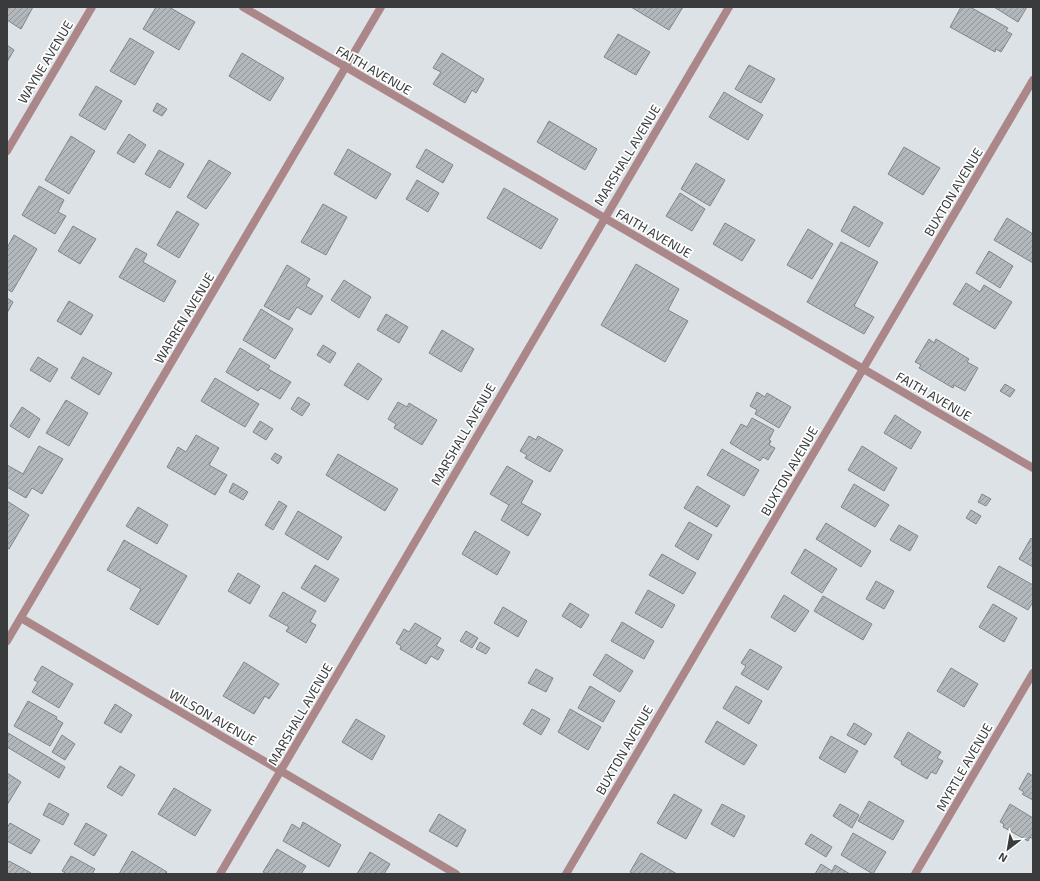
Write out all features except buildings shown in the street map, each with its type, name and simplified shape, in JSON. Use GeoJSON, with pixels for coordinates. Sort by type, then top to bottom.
{"type":"FeatureCollection","features":[{"type":"Feature","properties":{"kind":"street","name":"WAYNE AVENUE"},"geometry":{"type":"LineString","coordinates":[[7,151],[92,7]]}},
{"type":"Feature","properties":{"kind":"street","name":"FAITH AVENUE"},"geometry":{"type":"LineString","coordinates":[[243,7],[1033,468]]}},
{"type":"Feature","properties":{"kind":"street","name":"WARREN AVENUE"},"geometry":{"type":"LineString","coordinates":[[7,641],[381,7]]}},
{"type":"Feature","properties":{"kind":"street","name":"MARSHALL AVENUE"},"geometry":{"type":"LineString","coordinates":[[220,874],[729,7]]}},
{"type":"Feature","properties":{"kind":"street","name":"BUXTON AVENUE"},"geometry":{"type":"LineString","coordinates":[[566,874],[1033,80]]}},
{"type":"Feature","properties":{"kind":"street","name":"WILSON AVENUE"},"geometry":{"type":"LineString","coordinates":[[21,618],[456,874]]}},
{"type":"Feature","properties":{"kind":"street","name":"MYRTLE AVENUE"},"geometry":{"type":"LineString","coordinates":[[915,874],[1033,673]]}}]}
